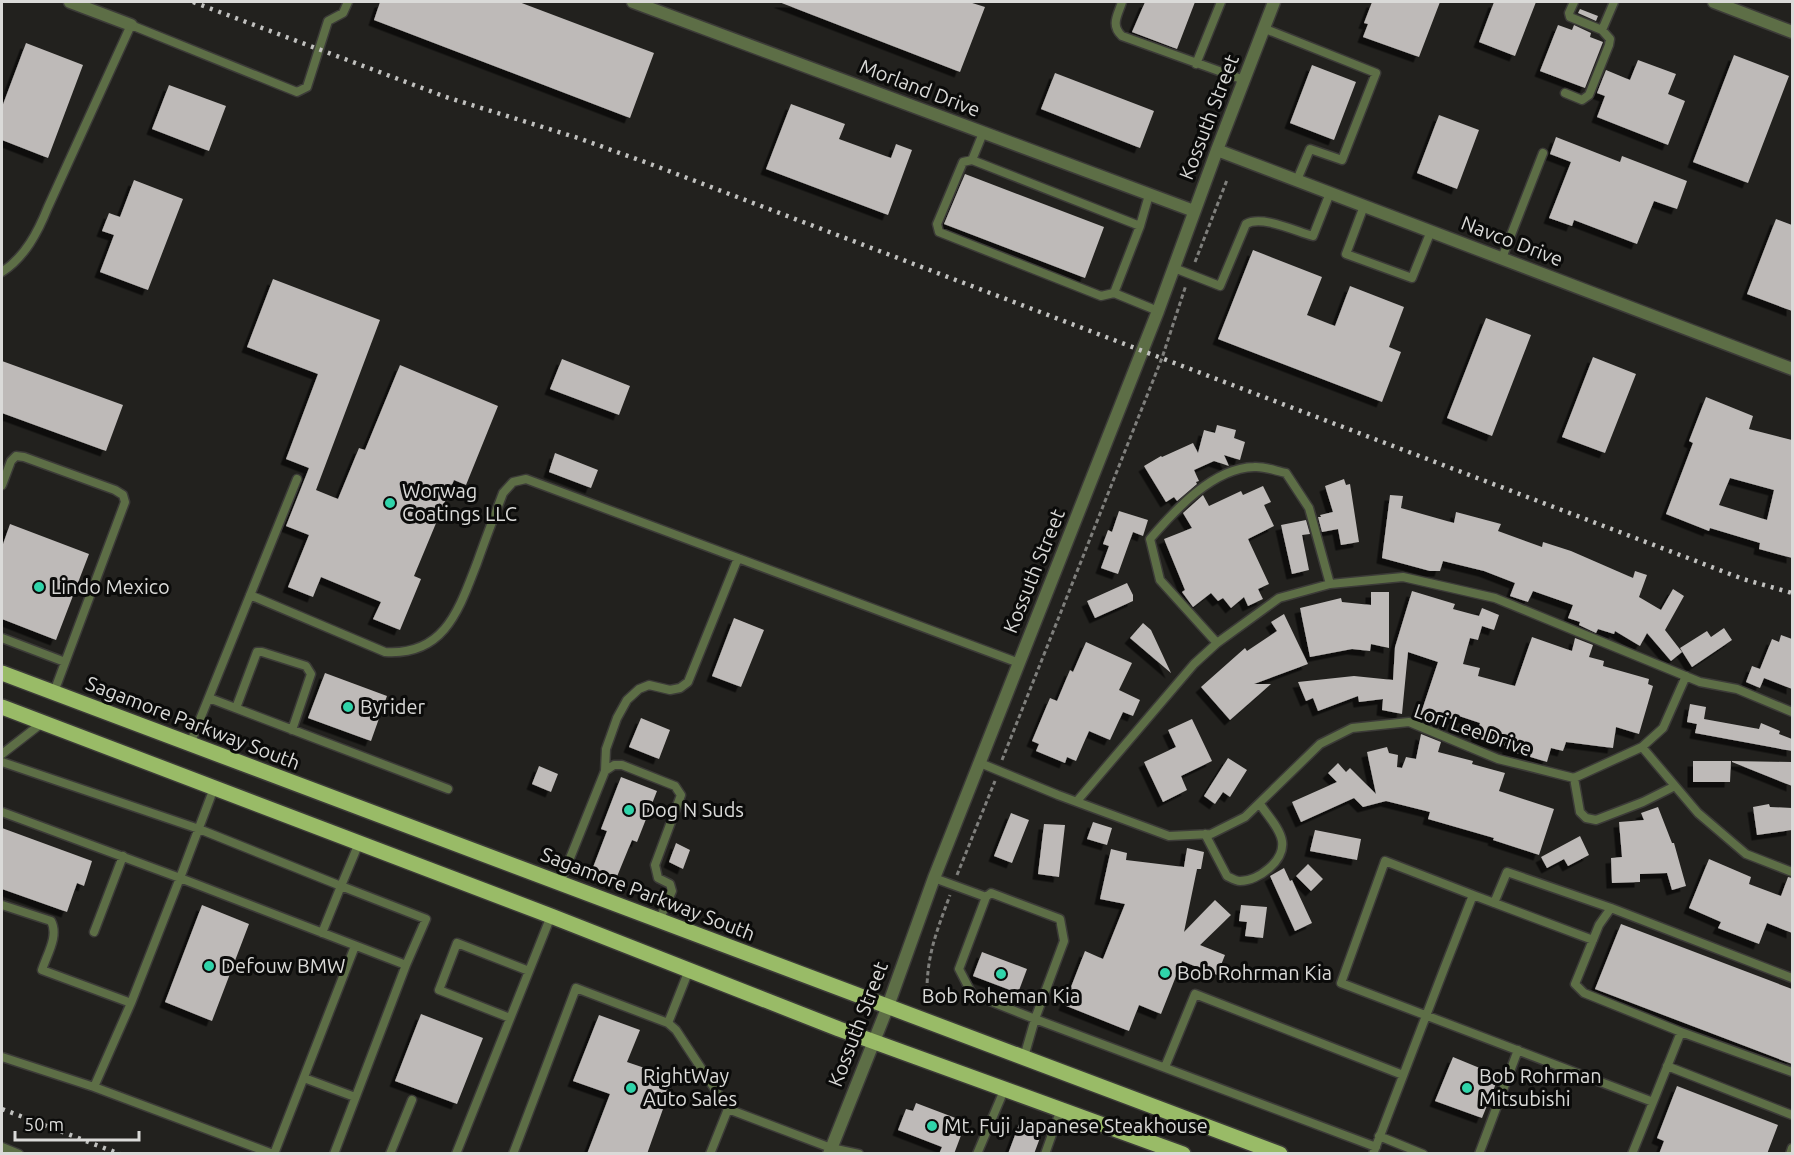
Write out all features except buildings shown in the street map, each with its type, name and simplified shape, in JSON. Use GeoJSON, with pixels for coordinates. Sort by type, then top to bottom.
{"type":"FeatureCollection","features":[{"type":"Feature","properties":{"kind":"main road","name":"Sagamore Parkway South"},"geometry":{"type":"LineString","coordinates":[[2,673],[1280,1154]]}},
{"type":"Feature","properties":{"kind":"main road"},"geometry":{"type":"LineString","coordinates":[[2,707],[873,1041],[1061,1109],[1148,1148],[1183,1154]]}},
{"type":"Feature","properties":{"kind":"street"},"geometry":{"type":"LineString","coordinates":[[70,2],[131,25]]}},
{"type":"Feature","properties":{"kind":"street","name":"Morland Drive"},"geometry":{"type":"LineString","coordinates":[[633,2],[1194,211]]}},
{"type":"Feature","properties":{"kind":"street","name":"Kossuth Street"},"geometry":{"type":"LineString","coordinates":[[830,1151],[888,1006],[934,878],[1158,311],[1274,2]]}},
{"type":"Feature","properties":{"kind":"street"},"geometry":{"type":"LineString","coordinates":[[1714,2],[1792,32]]}},
{"type":"Feature","properties":{"kind":"street","name":"Navco Drive"},"geometry":{"type":"LineString","coordinates":[[1217,150],[1792,369]]}},
{"type":"Feature","properties":{"kind":"lane"},"geometry":{"type":"LineString","coordinates":[[2,272],[12,265],[38,232],[131,25],[297,92],[307,87],[328,21],[344,13],[348,2]]}},
{"type":"Feature","properties":{"kind":"lane"},"geometry":{"type":"LineString","coordinates":[[1122,2],[1114,25],[1116,31],[1122,36],[1244,80]]}},
{"type":"Feature","properties":{"kind":"lane"},"geometry":{"type":"LineString","coordinates":[[1196,64],[1221,2]]}},
{"type":"Feature","properties":{"kind":"lane"},"geometry":{"type":"LineString","coordinates":[[1565,93],[1582,100],[1589,95],[1610,45],[1610,39],[1602,30],[1570,17],[1574,2]]}},
{"type":"Feature","properties":{"kind":"lane"},"geometry":{"type":"LineString","coordinates":[[1602,30],[1614,2]]}},
{"type":"Feature","properties":{"kind":"lane"},"geometry":{"type":"LineString","coordinates":[[1263,28],[1376,73],[1342,160],[1310,149],[1297,180]]}},
{"type":"Feature","properties":{"kind":"lane"},"geometry":{"type":"LineString","coordinates":[[972,160],[983,133]]}},
{"type":"Feature","properties":{"kind":"lane"},"geometry":{"type":"LineString","coordinates":[[1502,258],[1543,153]]}},
{"type":"Feature","properties":{"kind":"lane"},"geometry":{"type":"LineString","coordinates":[[1140,226],[972,160],[963,162],[937,224],[939,232],[1101,296],[1114,293],[1158,311]]}},
{"type":"Feature","properties":{"kind":"lane"},"geometry":{"type":"LineString","coordinates":[[1174,268],[1220,286],[1246,224],[1253,220],[1263,221],[1312,236],[1330,193]]}},
{"type":"Feature","properties":{"kind":"lane"},"geometry":{"type":"LineString","coordinates":[[1114,293],[1140,226],[1149,195]]}},
{"type":"Feature","properties":{"kind":"lane"},"geometry":{"type":"LineString","coordinates":[[1364,206],[1346,254],[1412,278],[1431,231]]}},
{"type":"Feature","properties":{"kind":"lane"},"geometry":{"type":"LineString","coordinates":[[2,485],[11,461],[16,456],[24,457],[115,490],[123,495],[125,502],[54,692]]}},
{"type":"Feature","properties":{"kind":"lane"},"geometry":{"type":"LineString","coordinates":[[1217,643],[1160,579],[1150,539],[1179,506],[1221,475],[1254,467],[1286,473],[1309,508],[1330,584]]}},
{"type":"Feature","properties":{"kind":"lane"},"geometry":{"type":"LineString","coordinates":[[190,744],[297,479]]}},
{"type":"Feature","properties":{"kind":"lane"},"geometry":{"type":"LineString","coordinates":[[250,595],[385,652],[399,653],[429,644],[446,630],[459,608],[503,493],[513,482],[526,479],[1018,663]]}},
{"type":"Feature","properties":{"kind":"lane"},"geometry":{"type":"LineString","coordinates":[[560,883],[605,771],[606,748],[617,718],[627,700],[639,689],[649,685],[670,690],[680,688],[688,681],[738,558]]}},
{"type":"Feature","properties":{"kind":"lane"},"geometry":{"type":"LineString","coordinates":[[1077,801],[1194,664],[1217,643],[1279,598],[1330,584],[1403,577],[1495,598],[1686,676],[1737,689],[1792,712]]}},
{"type":"Feature","properties":{"kind":"lane"},"geometry":{"type":"LineString","coordinates":[[2,638],[65,662]]}},
{"type":"Feature","properties":{"kind":"lane"},"geometry":{"type":"LineString","coordinates":[[236,708],[257,652],[306,666],[311,674],[292,730]]}},
{"type":"Feature","properties":{"kind":"lane"},"geometry":{"type":"LineString","coordinates":[[1675,786],[1643,802],[1596,820],[1586,818],[1580,812],[1574,778],[1642,747],[1663,728],[1686,676]]}},
{"type":"Feature","properties":{"kind":"lane"},"geometry":{"type":"LineString","coordinates":[[208,698],[448,789]]}},
{"type":"Feature","properties":{"kind":"lane","name":"Lori Lee Drive"},"geometry":{"type":"LineString","coordinates":[[980,763],[1170,836],[1212,834],[1245,817],[1320,744],[1352,728],[1409,722],[1498,759],[1574,778]]}},
{"type":"Feature","properties":{"kind":"lane"},"geometry":{"type":"LineString","coordinates":[[2,754],[42,723]]}},
{"type":"Feature","properties":{"kind":"lane"},"geometry":{"type":"LineString","coordinates":[[1642,747],[1698,813],[1746,854],[1792,872]]}},
{"type":"Feature","properties":{"kind":"lane"},"geometry":{"type":"LineString","coordinates":[[2,762],[199,829],[426,919],[406,965],[334,1154]]}},
{"type":"Feature","properties":{"kind":"lane"},"geometry":{"type":"LineString","coordinates":[[605,771],[614,765],[622,765],[680,790],[681,795],[655,865],[658,878],[670,884],[672,891],[659,921]]}},
{"type":"Feature","properties":{"kind":"lane"},"geometry":{"type":"LineString","coordinates":[[94,1087],[131,1003],[213,788]]}},
{"type":"Feature","properties":{"kind":"lane"},"geometry":{"type":"LineString","coordinates":[[1205,834],[1227,876],[1240,881],[1254,879],[1271,866],[1281,853],[1282,841],[1278,830],[1260,804]]}},
{"type":"Feature","properties":{"kind":"lane"},"geometry":{"type":"LineString","coordinates":[[2,812],[406,965]]}},
{"type":"Feature","properties":{"kind":"lane"},"geometry":{"type":"LineString","coordinates":[[322,933],[359,843]]}},
{"type":"Feature","properties":{"kind":"lane"},"geometry":{"type":"LineString","coordinates":[[94,932],[123,856]]}},
{"type":"Feature","properties":{"kind":"lane"},"geometry":{"type":"LineString","coordinates":[[1593,940],[1385,861],[1341,983],[1653,1102]]}},
{"type":"Feature","properties":{"kind":"lane"},"geometry":{"type":"LineString","coordinates":[[1494,903],[1507,872],[1611,908],[1792,978]]}},
{"type":"Feature","properties":{"kind":"lane"},"geometry":{"type":"LineString","coordinates":[[934,878],[986,897]]}},
{"type":"Feature","properties":{"kind":"lane"},"geometry":{"type":"LineString","coordinates":[[1024,1057],[1035,1019],[1064,941],[1060,919],[991,893],[986,897],[959,969],[972,994],[1035,1019],[1165,1067],[1374,1150],[1473,895]]}},
{"type":"Feature","properties":{"kind":"lane"},"geometry":{"type":"LineString","coordinates":[[2,905],[51,921],[55,928],[54,937],[42,970],[131,1003]]}},
{"type":"Feature","properties":{"kind":"lane"},"geometry":{"type":"LineString","coordinates":[[1611,908],[1599,925],[1575,984],[1584,993],[1680,1032],[1792,1072]]}},
{"type":"Feature","properties":{"kind":"lane"},"geometry":{"type":"LineString","coordinates":[[456,1154],[551,916]]}},
{"type":"Feature","properties":{"kind":"lane"},"geometry":{"type":"LineString","coordinates":[[510,1018],[439,990],[457,943],[529,971]]}},
{"type":"Feature","properties":{"kind":"lane"},"geometry":{"type":"LineString","coordinates":[[2,1057],[94,1087],[274,1154],[355,946]]}},
{"type":"Feature","properties":{"kind":"lane"},"geometry":{"type":"LineString","coordinates":[[668,1023],[688,970]]}},
{"type":"Feature","properties":{"kind":"lane"},"geometry":{"type":"LineString","coordinates":[[513,1154],[576,988],[668,1023],[676,1030],[728,1109],[830,1151],[859,1154]]}},
{"type":"Feature","properties":{"kind":"lane"},"geometry":{"type":"LineString","coordinates":[[1165,1067],[1195,994],[1404,1075]]}},
{"type":"Feature","properties":{"kind":"lane"},"geometry":{"type":"LineString","coordinates":[[1632,1154],[1680,1032]]}},
{"type":"Feature","properties":{"kind":"lane"},"geometry":{"type":"LineString","coordinates":[[1479,1154],[1518,1050]]}},
{"type":"Feature","properties":{"kind":"lane"},"geometry":{"type":"LineString","coordinates":[[1667,1066],[1792,1115]]}},
{"type":"Feature","properties":{"kind":"lane"},"geometry":{"type":"LineString","coordinates":[[304,1078],[355,1097]]}},
{"type":"Feature","properties":{"kind":"lane"},"geometry":{"type":"LineString","coordinates":[[977,1154],[1005,1088]]}},
{"type":"Feature","properties":{"kind":"lane"},"geometry":{"type":"LineString","coordinates":[[390,1154],[412,1100]]}},
{"type":"Feature","properties":{"kind":"lane"},"geometry":{"type":"LineString","coordinates":[[710,1154],[728,1109]]}},
{"type":"Feature","properties":{"kind":"lane"},"geometry":{"type":"LineString","coordinates":[[1045,1154],[1061,1109]]}},
{"type":"Feature","properties":{"kind":"lane"},"geometry":{"type":"LineString","coordinates":[[1379,1136],[1423,1154]]}},
{"type":"Feature","properties":{"kind":"lane"},"geometry":{"type":"LineString","coordinates":[[2,1148],[20,1154]]}},
{"type":"Feature","properties":{"kind":"lane"},"geometry":{"type":"LineString","coordinates":[[1790,1154],[1792,1148]]}},
{"type":"Feature","properties":{"kind":"path"},"geometry":{"type":"LineString","coordinates":[[1003,759],[1162,358],[1190,275],[1227,180]]}},
{"type":"Feature","properties":{"kind":"railway"},"geometry":{"type":"LineString","coordinates":[[193,2],[446,97],[578,138],[653,165],[1743,579],[1792,593]]}},
{"type":"Feature","properties":{"kind":"railway"},"geometry":{"type":"LineString","coordinates":[[2,1109],[120,1154]]}},
{"type":"Feature","properties":{"kind":"place","name":"Worwag Coatings LLC"},"geometry":{"type":"Point","coordinates":[390,503]}},
{"type":"Feature","properties":{"kind":"place","name":"Lindo Mexico"},"geometry":{"type":"Point","coordinates":[39,587]}},
{"type":"Feature","properties":{"kind":"place","name":"Byrider"},"geometry":{"type":"Point","coordinates":[348,707]}},
{"type":"Feature","properties":{"kind":"place","name":"Dog N Suds"},"geometry":{"type":"Point","coordinates":[629,810]}},
{"type":"Feature","properties":{"kind":"place","name":"Defouw BMW"},"geometry":{"type":"Point","coordinates":[209,966]}},
{"type":"Feature","properties":{"kind":"place","name":"Bob Rohrman Kia"},"geometry":{"type":"Point","coordinates":[1165,973]}},
{"type":"Feature","properties":{"kind":"place","name":"Bob Roheman Kia"},"geometry":{"type":"Point","coordinates":[1001,974]}},
{"type":"Feature","properties":{"kind":"place","name":"RightWay Auto Sales"},"geometry":{"type":"Point","coordinates":[631,1088]}},
{"type":"Feature","properties":{"kind":"place","name":"Bob Rohrman Mitsubishi"},"geometry":{"type":"Point","coordinates":[1467,1088]}},
{"type":"Feature","properties":{"kind":"place","name":"Mt. Fuji Japanese Steakhouse"},"geometry":{"type":"Point","coordinates":[932,1126]}}]}
